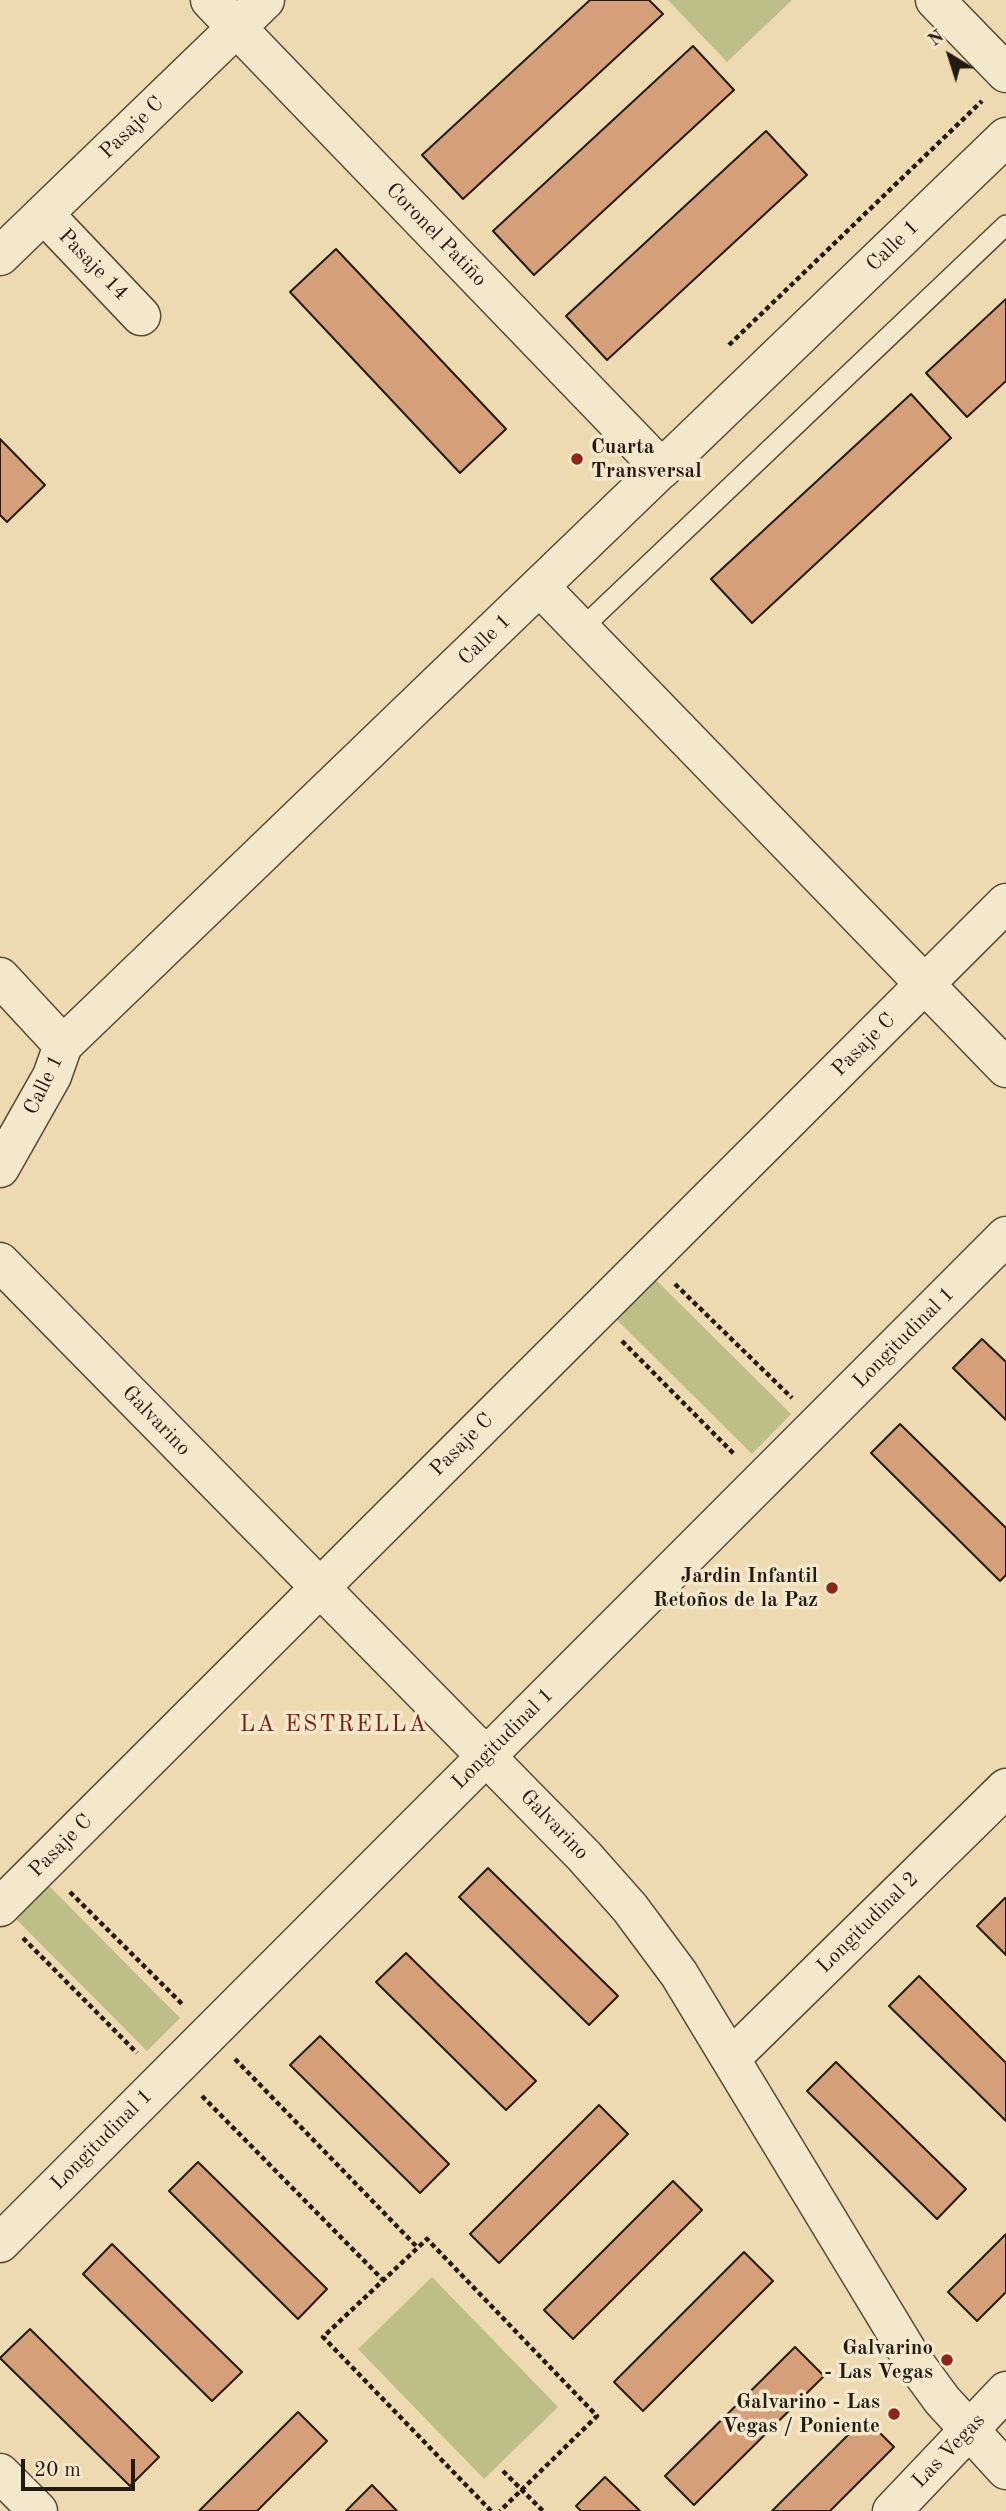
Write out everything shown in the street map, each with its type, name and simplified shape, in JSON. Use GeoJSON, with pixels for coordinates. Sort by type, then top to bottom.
{"type":"FeatureCollection","features":[{"type":"Feature","properties":{"kind":"street","name":"Coronel Patiño"},"geometry":{"type":"LineString","coordinates":[[210,0],[662,469]]}},
{"type":"Feature","properties":{"kind":"street","name":"Pasaje C"},"geometry":{"type":"LineString","coordinates":[[0,256],[265,0]]}},
{"type":"Feature","properties":{"kind":"street"},"geometry":{"type":"LineString","coordinates":[[935,0],[1006,73]]}},
{"type":"Feature","properties":{"kind":"street","name":"Calle 1"},"geometry":{"type":"LineString","coordinates":[[0,1168],[52,1076],[63,1045],[1006,137]]}},
{"type":"Feature","properties":{"kind":"street","name":"Pasaje 14"},"geometry":{"type":"LineString","coordinates":[[44,214],[141,316]]}},
{"type":"Feature","properties":{"kind":"street"},"geometry":{"type":"LineString","coordinates":[[540,587],[1006,1068]]}},
{"type":"Feature","properties":{"kind":"street","name":"Pasaje C"},"geometry":{"type":"LineString","coordinates":[[10,1920],[42,1865],[1006,903]]}},
{"type":"Feature","properties":{"kind":"street"},"geometry":{"type":"LineString","coordinates":[[0,977],[63,1045]]}},
{"type":"Feature","properties":{"kind":"street","name":"Longitudinal 1"},"geometry":{"type":"LineString","coordinates":[[0,2243],[1006,1236]]}},
{"type":"Feature","properties":{"kind":"street","name":"Galvarino"},"geometry":{"type":"LineString","coordinates":[[0,1262],[584,1856],[630,1908],[679,1974],[912,2359],[969,2431],[1006,2470]]}},
{"type":"Feature","properties":{"kind":"street","name":"Longitudinal 2"},"geometry":{"type":"LineString","coordinates":[[730,2058],[1006,1788]]}},
{"type":"Feature","properties":{"kind":"street","name":"Las Vegas"},"geometry":{"type":"LineString","coordinates":[[892,2511],[1006,2391]]}},
{"type":"Feature","properties":{"kind":"street"},"geometry":{"type":"LineString","coordinates":[[0,2473],[38,2511]]}},
{"type":"Feature","properties":{"kind":"lane"},"geometry":{"type":"LineString","coordinates":[[581,629],[1006,225]]}},
{"type":"Feature","properties":{"kind":"path"},"geometry":{"type":"LineString","coordinates":[[649,1259],[818,1424]]}},
{"type":"Feature","properties":{"kind":"path"},"geometry":{"type":"LineString","coordinates":[[595,1313],[761,1481]]}},
{"type":"Feature","properties":{"kind":"path"},"geometry":{"type":"LineString","coordinates":[[42,1865],[210,2033],[418,2248]]}},
{"type":"Feature","properties":{"kind":"path"},"geometry":{"type":"LineString","coordinates":[[10,1920],[383,2280]]}},
{"type":"Feature","properties":{"kind":"path"},"geometry":{"type":"LineString","coordinates":[[491,2511],[323,2337],[427,2239],[597,2416],[500,2511]]}},
{"type":"Feature","properties":{"kind":"path"},"geometry":{"type":"LineString","coordinates":[[503,2471],[543,2511]]}},
{"type":"Feature","properties":{"kind":"green space"},"geometry":{"type":"Polygon","coordinates":[[[668,0],[792,0],[727,62],[668,0]]]}},
{"type":"Feature","properties":{"kind":"green space"},"geometry":{"type":"Polygon","coordinates":[[[656,1280],[791,1414],[752,1454],[616,1319],[656,1280]]]}},
{"type":"Feature","properties":{"kind":"green space"},"geometry":{"type":"Polygon","coordinates":[[[47,1884],[180,2018],[147,2051],[14,1917],[47,1884]]]}},
{"type":"Feature","properties":{"kind":"green space"},"geometry":{"type":"Polygon","coordinates":[[[432,2277],[558,2407],[484,2479],[358,2349],[432,2277]]]}},
{"type":"Feature","properties":{"kind":"building"},"geometry":{"type":"Polygon","coordinates":[[[590,0],[649,0],[663,14],[463,199],[422,155],[590,0]]]}},
{"type":"Feature","properties":{"kind":"building"},"geometry":{"type":"Polygon","coordinates":[[[693,46],[734,90],[534,275],[493,231],[693,46]]]}},
{"type":"Feature","properties":{"kind":"building"},"geometry":{"type":"Polygon","coordinates":[[[766,131],[807,175],[607,360],[566,316],[766,131]]]}},
{"type":"Feature","properties":{"kind":"building"},"geometry":{"type":"Polygon","coordinates":[[[336,249],[506,429],[460,473],[290,292],[336,249]]]}},
{"type":"Feature","properties":{"kind":"building"},"geometry":{"type":"Polygon","coordinates":[[[1006,299],[1006,381],[967,417],[926,373],[1006,299]]]}},
{"type":"Feature","properties":{"kind":"building"},"geometry":{"type":"Polygon","coordinates":[[[911,394],[951,438],[752,623],[711,579],[911,394]]]}},
{"type":"Feature","properties":{"kind":"building"},"geometry":{"type":"Polygon","coordinates":[[[0,439],[45,485],[7,522],[0,515],[0,439]]]}},
{"type":"Feature","properties":{"kind":"building"},"geometry":{"type":"Polygon","coordinates":[[[982,1339],[1006,1362],[1006,1420],[953,1368],[982,1339]]]}},
{"type":"Feature","properties":{"kind":"building"},"geometry":{"type":"Polygon","coordinates":[[[900,1424],[1006,1528],[1006,1575],[1000,1581],[871,1453],[900,1424]]]}},
{"type":"Feature","properties":{"kind":"building"},"geometry":{"type":"Polygon","coordinates":[[[488,1868],[618,1996],[589,2025],[459,1897],[488,1868]]]}},
{"type":"Feature","properties":{"kind":"building"},"geometry":{"type":"Polygon","coordinates":[[[1006,1898],[1006,1955],[977,1926],[1006,1898]]]}},
{"type":"Feature","properties":{"kind":"building"},"geometry":{"type":"Polygon","coordinates":[[[406,1953],[536,2081],[506,2110],[376,1982],[406,1953]]]}},
{"type":"Feature","properties":{"kind":"building"},"geometry":{"type":"Polygon","coordinates":[[[919,1976],[1006,2063],[1006,2121],[889,2006],[919,1976]]]}},
{"type":"Feature","properties":{"kind":"building"},"geometry":{"type":"Polygon","coordinates":[[[320,2036],[449,2164],[420,2193],[290,2065],[320,2036]]]}},
{"type":"Feature","properties":{"kind":"building"},"geometry":{"type":"Polygon","coordinates":[[[836,2062],[966,2189],[937,2219],[807,2091],[836,2062]]]}},
{"type":"Feature","properties":{"kind":"building"},"geometry":{"type":"Polygon","coordinates":[[[599,2105],[628,2134],[499,2263],[470,2234],[599,2105]]]}},
{"type":"Feature","properties":{"kind":"building"},"geometry":{"type":"Polygon","coordinates":[[[198,2162],[327,2289],[298,2319],[169,2191],[198,2162]]]}},
{"type":"Feature","properties":{"kind":"building"},"geometry":{"type":"Polygon","coordinates":[[[673,2181],[702,2210],[573,2339],[544,2310],[673,2181]]]}},
{"type":"Feature","properties":{"kind":"building"},"geometry":{"type":"Polygon","coordinates":[[[1006,2234],[1006,2292],[977,2321],[948,2292],[1006,2234]]]}},
{"type":"Feature","properties":{"kind":"building"},"geometry":{"type":"Polygon","coordinates":[[[112,2244],[242,2372],[212,2401],[83,2274],[112,2244]]]}},
{"type":"Feature","properties":{"kind":"building"},"geometry":{"type":"Polygon","coordinates":[[[744,2252],[773,2281],[643,2411],[614,2382],[744,2252]]]}},
{"type":"Feature","properties":{"kind":"building"},"geometry":{"type":"Polygon","coordinates":[[[30,2329],[159,2457],[130,2486],[0,2358],[30,2329]]]}},
{"type":"Feature","properties":{"kind":"building"},"geometry":{"type":"Polygon","coordinates":[[[795,2347],[824,2376],[694,2505],[665,2476],[795,2347]]]}},
{"type":"Feature","properties":{"kind":"building"},"geometry":{"type":"Polygon","coordinates":[[[298,2412],[327,2441],[257,2511],[199,2511],[298,2412]]]}},
{"type":"Feature","properties":{"kind":"building"},"geometry":{"type":"Polygon","coordinates":[[[865,2418],[894,2447],[830,2511],[772,2511],[865,2418]]]}},
{"type":"Feature","properties":{"kind":"building"},"geometry":{"type":"Polygon","coordinates":[[[605,2477],[640,2511],[581,2511],[576,2506],[605,2477]]]}},
{"type":"Feature","properties":{"kind":"building"},"geometry":{"type":"Polygon","coordinates":[[[372,2485],[397,2511],[346,2511],[372,2485]]]}},
{"type":"Feature","properties":{"kind":"place","name":"Cuarta Transversal"},"geometry":{"type":"Point","coordinates":[577,459]}},
{"type":"Feature","properties":{"kind":"place","name":"Jardin Infantil Retoños de la Paz"},"geometry":{"type":"Point","coordinates":[832,1588]}},
{"type":"Feature","properties":{"kind":"place","name":"Galvarino - Las Vegas"},"geometry":{"type":"Point","coordinates":[947,2360]}},
{"type":"Feature","properties":{"kind":"place","name":"Galvarino - Las Vegas / Poniente"},"geometry":{"type":"Point","coordinates":[894,2414]}},
{"type":"Feature","properties":{"kind":"district","name":"LA ESTRELLA"},"geometry":{"type":"Point","coordinates":[334,1725]}}]}
